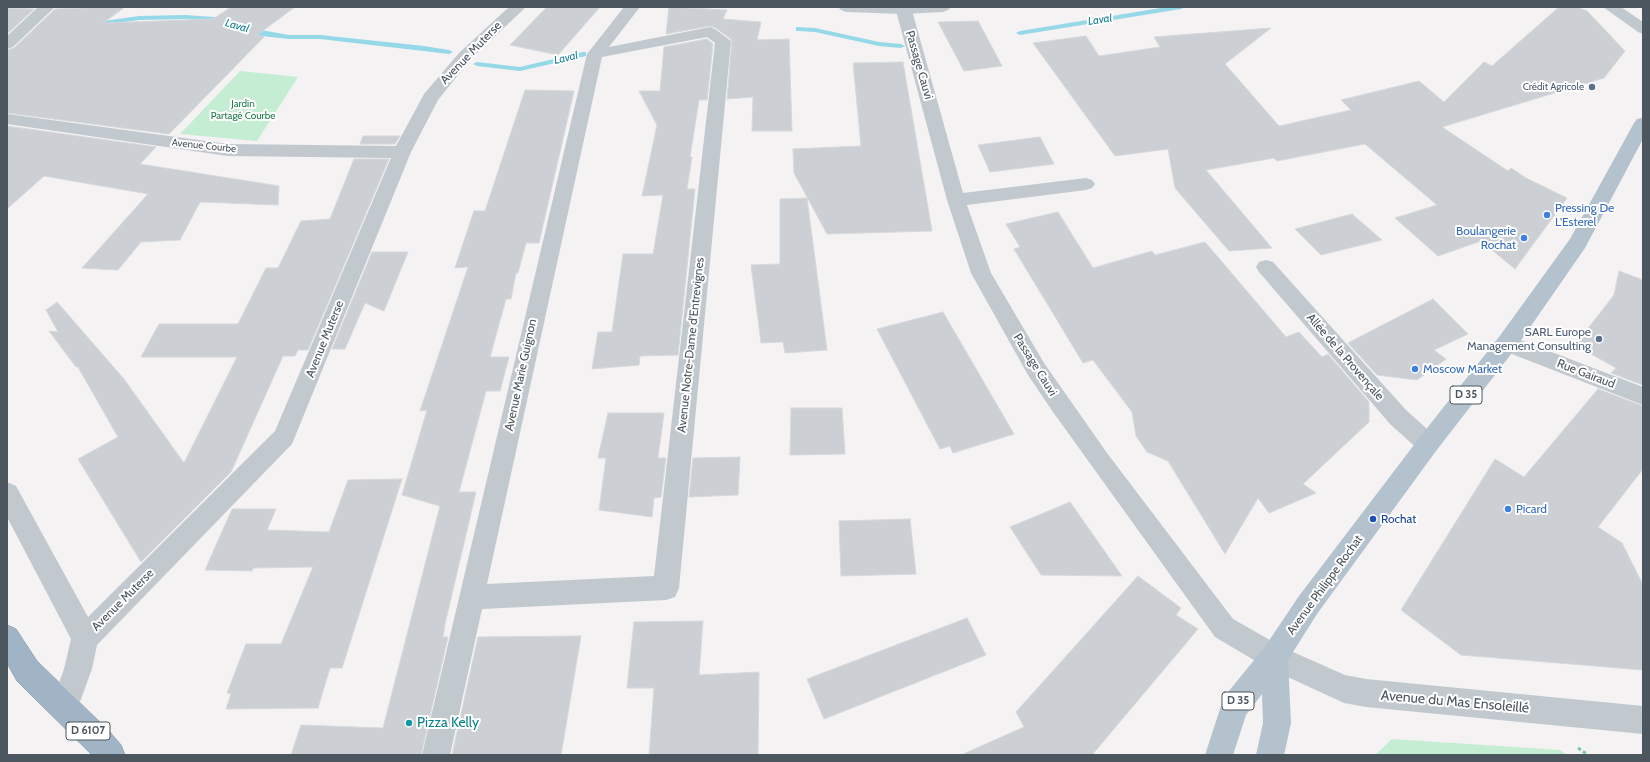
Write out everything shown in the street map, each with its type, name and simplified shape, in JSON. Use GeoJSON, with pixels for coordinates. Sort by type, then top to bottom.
{"type":"FeatureCollection","features":[{"type":"Feature","properties":{"kind":"highway","name":"D 6107"},"geometry":{"type":"LineString","coordinates":[[7,638],[27,672],[111,755]]}},
{"type":"Feature","properties":{"kind":"main road","name":"Avenue Philippe Rochat"},"geometry":{"type":"LineString","coordinates":[[1219,755],[1234,707],[1274,657],[1308,605],[1428,444],[1508,343],[1578,244],[1643,123]]}},
{"type":"Feature","properties":{"kind":"main road"},"geometry":{"type":"LineString","coordinates":[[1270,755],[1277,723],[1274,657]]}},
{"type":"Feature","properties":{"kind":"street"},"geometry":{"type":"LineString","coordinates":[[7,44],[47,7]]}},
{"type":"Feature","properties":{"kind":"street","name":"Avenue Muterse"},"geometry":{"type":"LineString","coordinates":[[85,638],[284,436],[402,152],[430,98],[465,56],[518,7]]}},
{"type":"Feature","properties":{"kind":"street","name":"Avenue Marie Guignon"},"geometry":{"type":"LineString","coordinates":[[436,755],[546,264],[595,54],[632,7]]}},
{"type":"Feature","properties":{"kind":"street"},"geometry":{"type":"LineString","coordinates":[[846,7],[943,7]]}},
{"type":"Feature","properties":{"kind":"street"},"geometry":{"type":"LineString","coordinates":[[1611,7],[1643,29]]}},
{"type":"Feature","properties":{"kind":"street","name":"Passage Cauvi"},"geometry":{"type":"LineString","coordinates":[[903,8],[956,200],[981,273],[1036,369],[1061,406],[1099,460],[1224,628],[1274,657]]}},
{"type":"Feature","properties":{"kind":"street","name":"Avenue Notre-Dame d'Entrevignes"},"geometry":{"type":"LineString","coordinates":[[472,597],[666,588],[723,41],[710,32],[595,54]]}},
{"type":"Feature","properties":{"kind":"street","name":"Avenue Courbe"},"geometry":{"type":"LineString","coordinates":[[7,119],[228,150],[402,152]]}},
{"type":"Feature","properties":{"kind":"street"},"geometry":{"type":"LineString","coordinates":[[956,200],[1086,184]]}},
{"type":"Feature","properties":{"kind":"street","name":"Allée de la Provençale"},"geometry":{"type":"LineString","coordinates":[[1266,267],[1398,417],[1428,444]]}},
{"type":"Feature","properties":{"kind":"street","name":"Rue Gairaud"},"geometry":{"type":"LineString","coordinates":[[1508,343],[1643,396]]}},
{"type":"Feature","properties":{"kind":"street"},"geometry":{"type":"LineString","coordinates":[[7,493],[85,638],[78,669],[64,708]]}},
{"type":"Feature","properties":{"kind":"street","name":"Avenue du Mas Ensoleillé"},"geometry":{"type":"LineString","coordinates":[[1274,657],[1344,689],[1366,693],[1643,720]]}},
{"type":"Feature","properties":{"kind":"green space","name":"Jardin Partagé Courbe"},"geometry":{"type":"Polygon","coordinates":[[[240,71],[298,77],[257,141],[180,134],[240,71]]]}},
{"type":"Feature","properties":{"kind":"green space"},"geometry":{"type":"Polygon","coordinates":[[[1392,739],[1560,750],[1567,755],[1375,755],[1392,739]]]}},
{"type":"Feature","properties":{"kind":"building"},"geometry":{"type":"Polygon","coordinates":[[[125,7],[103,23],[213,19],[231,7],[295,7],[257,35],[264,37],[169,134],[7,113],[7,50],[14,48],[55,9],[125,7]]]}},
{"type":"Feature","properties":{"kind":"building"},"geometry":{"type":"Polygon","coordinates":[[[547,7],[600,7],[558,55],[510,45],[547,7]]]}},
{"type":"Feature","properties":{"kind":"building"},"geometry":{"type":"Polygon","coordinates":[[[669,7],[727,10],[723,19],[761,22],[757,40],[789,39],[792,131],[752,131],[753,97],[727,99],[732,40],[716,28],[710,26],[666,34],[669,7]]]}},
{"type":"Feature","properties":{"kind":"building"},"geometry":{"type":"Polygon","coordinates":[[[1559,7],[1577,7],[1587,11],[1625,51],[1604,78],[1442,127],[1508,171],[1511,168],[1526,178],[1567,198],[1515,269],[1481,241],[1438,256],[1395,218],[1437,205],[1365,144],[1277,161],[1274,158],[1206,170],[1272,248],[1229,251],[1175,188],[1168,149],[1115,156],[1033,43],[1086,36],[1099,56],[1160,47],[1154,37],[1271,28],[1225,64],[1279,126],[1351,110],[1341,100],[1419,81],[1444,102],[1484,62],[1492,66],[1559,7]]]}},
{"type":"Feature","properties":{"kind":"building"},"geometry":{"type":"Polygon","coordinates":[[[7,8],[34,9],[7,34],[7,8]]]}},
{"type":"Feature","properties":{"kind":"building"},"geometry":{"type":"Polygon","coordinates":[[[978,21],[1002,66],[964,71],[938,22],[978,21]]]}},
{"type":"Feature","properties":{"kind":"building"},"geometry":{"type":"Polygon","coordinates":[[[707,39],[713,44],[707,100],[699,100],[690,157],[692,157],[687,189],[695,189],[678,355],[640,356],[639,365],[592,369],[598,332],[612,332],[623,254],[653,254],[663,195],[642,196],[657,125],[639,91],[660,91],[664,47],[707,39]]]}},
{"type":"Feature","properties":{"kind":"building"},"geometry":{"type":"Polygon","coordinates":[[[903,62],[932,231],[827,234],[794,173],[793,149],[861,146],[853,63],[903,62]]]}},
{"type":"Feature","properties":{"kind":"building"},"geometry":{"type":"Polygon","coordinates":[[[525,90],[574,91],[539,243],[526,243],[518,273],[516,273],[511,299],[506,299],[490,357],[509,357],[500,391],[486,391],[459,492],[476,492],[445,624],[443,637],[448,637],[421,755],[291,755],[301,725],[383,728],[440,506],[402,495],[427,410],[420,411],[468,267],[455,268],[474,211],[485,211],[525,90]]]}},
{"type":"Feature","properties":{"kind":"building"},"geometry":{"type":"Polygon","coordinates":[[[7,126],[156,147],[140,164],[279,186],[278,205],[200,202],[180,240],[141,242],[118,270],[82,268],[148,194],[44,176],[7,209],[7,126]]]}},
{"type":"Feature","properties":{"kind":"building"},"geometry":{"type":"Polygon","coordinates":[[[363,136],[400,136],[395,144],[360,144],[363,136]]]}},
{"type":"Feature","properties":{"kind":"building"},"geometry":{"type":"Polygon","coordinates":[[[1040,137],[1054,164],[990,172],[978,145],[1040,137]]]}},
{"type":"Feature","properties":{"kind":"building"},"geometry":{"type":"Polygon","coordinates":[[[354,159],[389,159],[308,350],[298,350],[295,356],[283,356],[231,472],[141,562],[78,459],[118,437],[78,367],[76,367],[49,331],[58,332],[46,310],[57,302],[124,379],[184,463],[237,357],[141,357],[159,324],[238,324],[266,268],[278,268],[301,221],[330,219],[354,159]]]}},
{"type":"Feature","properties":{"kind":"building"},"geometry":{"type":"Polygon","coordinates":[[[807,198],[827,350],[785,353],[783,342],[761,343],[751,265],[780,264],[780,199],[807,198]]]}},
{"type":"Feature","properties":{"kind":"building"},"geometry":{"type":"Polygon","coordinates":[[[1058,212],[1093,268],[1152,251],[1155,255],[1205,242],[1286,337],[1299,332],[1322,357],[1328,354],[1369,402],[1369,422],[1303,484],[1316,493],[1269,513],[1258,498],[1225,554],[1168,461],[1147,452],[1136,436],[1132,412],[1093,360],[1083,363],[1014,249],[1020,247],[1006,224],[1058,212]]]}},
{"type":"Feature","properties":{"kind":"building"},"geometry":{"type":"Polygon","coordinates":[[[1352,214],[1382,240],[1321,255],[1295,229],[1352,214]]]}},
{"type":"Feature","properties":{"kind":"building"},"geometry":{"type":"Polygon","coordinates":[[[372,252],[408,252],[384,311],[365,303],[345,349],[332,349],[372,252]]]}},
{"type":"Feature","properties":{"kind":"building"},"geometry":{"type":"Polygon","coordinates":[[[1619,271],[1643,280],[1643,385],[1611,373],[1616,368],[1575,345],[1614,295],[1619,271]]]}},
{"type":"Feature","properties":{"kind":"building"},"geometry":{"type":"Polygon","coordinates":[[[1433,299],[1468,334],[1434,350],[1446,359],[1417,380],[1377,375],[1348,343],[1433,299]]]}},
{"type":"Feature","properties":{"kind":"building"},"geometry":{"type":"Polygon","coordinates":[[[943,312],[1014,434],[953,453],[950,446],[940,449],[877,329],[943,312]]]}},
{"type":"Feature","properties":{"kind":"building"},"geometry":{"type":"Polygon","coordinates":[[[1598,389],[1643,406],[1643,469],[1598,527],[1622,543],[1643,585],[1643,670],[1461,655],[1401,610],[1495,459],[1524,477],[1598,389]]]}},
{"type":"Feature","properties":{"kind":"building"},"geometry":{"type":"Polygon","coordinates":[[[791,408],[842,408],[845,454],[790,455],[791,408]]]}},
{"type":"Feature","properties":{"kind":"building"},"geometry":{"type":"Polygon","coordinates":[[[608,413],[664,413],[658,458],[666,458],[661,497],[654,498],[652,517],[599,510],[606,458],[598,458],[608,413]]]}},
{"type":"Feature","properties":{"kind":"building"},"geometry":{"type":"Polygon","coordinates":[[[740,457],[738,495],[689,497],[693,458],[740,457]]]}},
{"type":"Feature","properties":{"kind":"building"},"geometry":{"type":"Polygon","coordinates":[[[402,479],[342,668],[330,668],[318,708],[226,709],[231,694],[227,693],[246,644],[281,644],[313,567],[253,568],[252,571],[205,570],[232,509],[276,509],[267,530],[329,532],[348,480],[402,479]]]}},
{"type":"Feature","properties":{"kind":"building"},"geometry":{"type":"Polygon","coordinates":[[[1070,502],[1122,576],[1041,575],[1010,527],[1070,502]]]}},
{"type":"Feature","properties":{"kind":"building"},"geometry":{"type":"Polygon","coordinates":[[[910,519],[916,574],[841,576],[839,521],[910,519]]]}},
{"type":"Feature","properties":{"kind":"building"},"geometry":{"type":"Polygon","coordinates":[[[1138,576],[1181,608],[1176,615],[1198,629],[1092,755],[961,755],[1024,727],[1016,712],[1138,576]]]}},
{"type":"Feature","properties":{"kind":"building"},"geometry":{"type":"Polygon","coordinates":[[[967,618],[986,655],[824,719],[807,679],[967,618]]]}},
{"type":"Feature","properties":{"kind":"building"},"geometry":{"type":"Polygon","coordinates":[[[703,621],[699,675],[759,672],[758,755],[649,755],[654,688],[627,688],[634,622],[703,621]]]}},
{"type":"Feature","properties":{"kind":"building"},"geometry":{"type":"Polygon","coordinates":[[[581,636],[561,755],[452,755],[478,637],[581,636]]]}},
{"type":"Feature","properties":{"kind":"waterway","name":"Laval"},"geometry":{"type":"LineString","coordinates":[[1020,33],[1181,7]]}},
{"type":"Feature","properties":{"kind":"waterway","name":"Laval"},"geometry":{"type":"LineString","coordinates":[[89,25],[139,18],[185,17],[214,19],[227,23]]}},
{"type":"Feature","properties":{"kind":"waterway","name":"Laval"},"geometry":{"type":"LineString","coordinates":[[247,29],[264,34],[289,37],[320,37],[449,52]]}},
{"type":"Feature","properties":{"kind":"waterway","name":"Laval"},"geometry":{"type":"LineString","coordinates":[[799,29],[815,30],[879,44],[901,46]]}},
{"type":"Feature","properties":{"kind":"waterway","name":"Laval"},"geometry":{"type":"LineString","coordinates":[[477,64],[520,69],[583,54]]}},
{"type":"Feature","properties":{"kind":"place","name":"Crédit Agricole"},"geometry":{"type":"Point","coordinates":[1592,87]}},
{"type":"Feature","properties":{"kind":"place","name":"Pressing De L'Esterel"},"geometry":{"type":"Point","coordinates":[1547,215]}},
{"type":"Feature","properties":{"kind":"place","name":"Boulangerie Rochat"},"geometry":{"type":"Point","coordinates":[1524,238]}},
{"type":"Feature","properties":{"kind":"place","name":"SARL Europe Management Consulting"},"geometry":{"type":"Point","coordinates":[1599,339]}},
{"type":"Feature","properties":{"kind":"place","name":"Moscow Market"},"geometry":{"type":"Point","coordinates":[1415,369]}},
{"type":"Feature","properties":{"kind":"place","name":"Picard"},"geometry":{"type":"Point","coordinates":[1508,509]}},
{"type":"Feature","properties":{"kind":"place","name":"Rochat"},"geometry":{"type":"Point","coordinates":[1373,519]}},
{"type":"Feature","properties":{"kind":"place","name":"Pizza Kelly"},"geometry":{"type":"Point","coordinates":[409,723]}}]}
